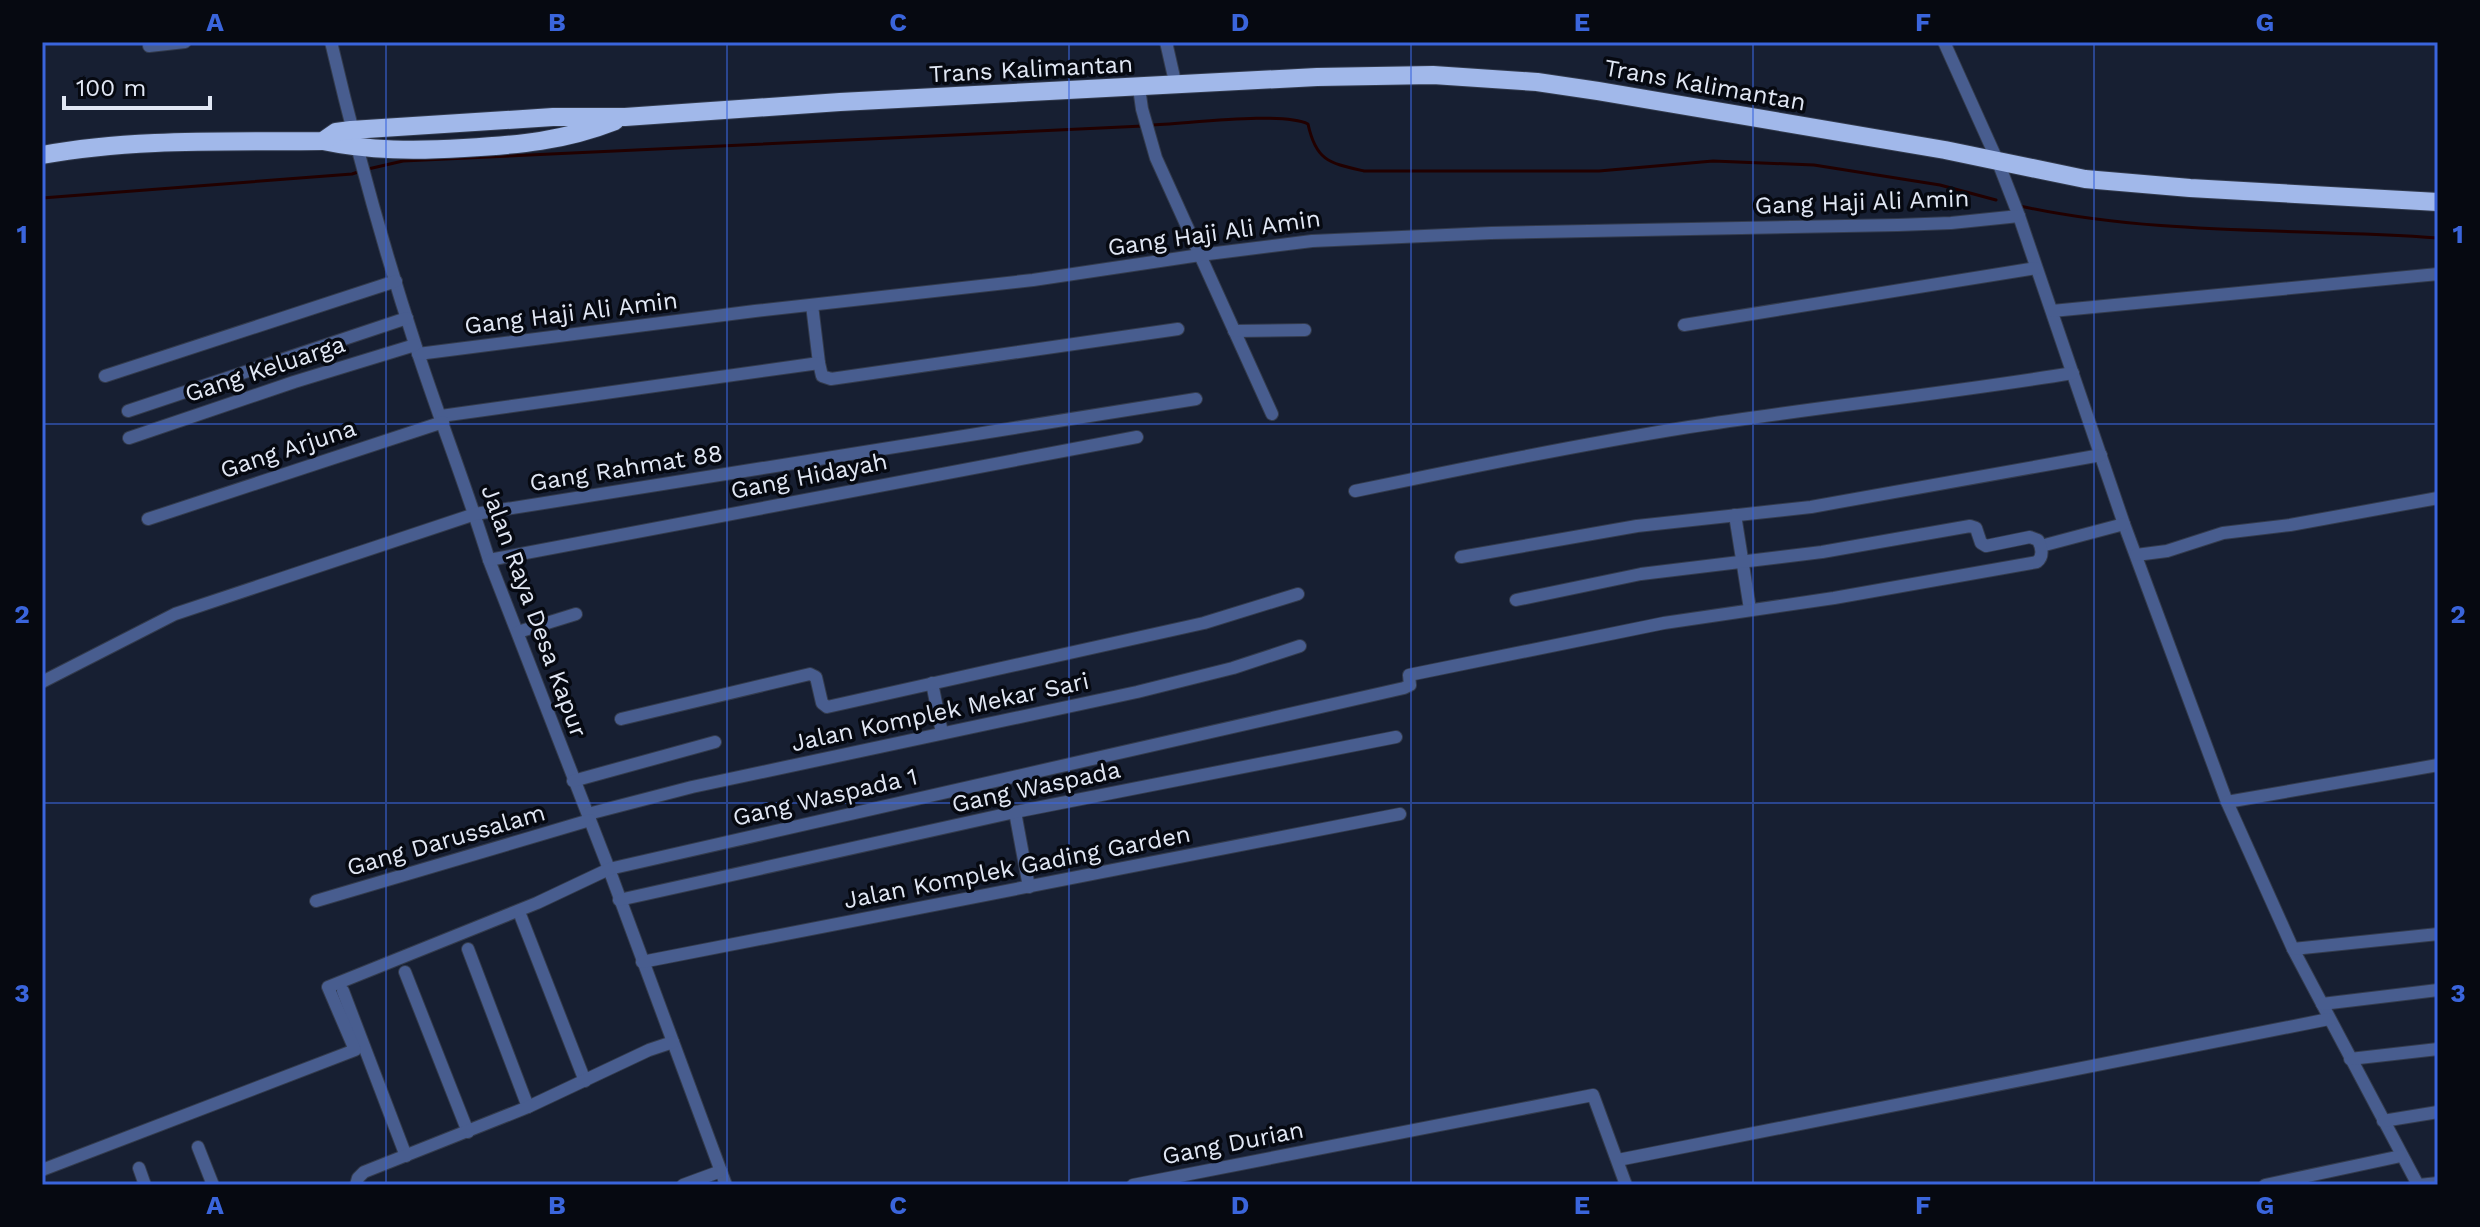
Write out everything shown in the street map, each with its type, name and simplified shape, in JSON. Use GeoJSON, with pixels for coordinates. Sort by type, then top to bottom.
{"type":"FeatureCollection","features":[{"type":"Feature","properties":{"kind":"highway","name":"Trans Kalimantan"},"geometry":{"type":"LineString","coordinates":[[323,141],[350,122],[625,117],[840,102],[1371,75],[1433,75],[1513,79],[1598,91],[1930,147],[2085,179],[2438,202]]}},
{"type":"Feature","properties":{"kind":"highway","name":"Trans Kalimantan"},"geometry":{"type":"LineString","coordinates":[[323,141],[356,148],[423,151],[544,142],[625,117]]}},
{"type":"Feature","properties":{"kind":"highway"},"geometry":{"type":"LineString","coordinates":[[42,155],[143,143],[323,141]]}},
{"type":"Feature","properties":{"kind":"street"},"geometry":{"type":"LineString","coordinates":[[149,46],[185,42]]}},
{"type":"Feature","properties":{"kind":"street"},"geometry":{"type":"LineString","coordinates":[[1166,42],[1176,86]]}},
{"type":"Feature","properties":{"kind":"street"},"geometry":{"type":"LineString","coordinates":[[1944,42],[2018,213],[2124,524],[2227,802],[2293,949],[2401,1156],[2419,1185],[2438,1183]]}},
{"type":"Feature","properties":{"kind":"street","name":"Jalan Raya Desa Kapur"},"geometry":{"type":"LineString","coordinates":[[332,48],[356,148],[407,318],[489,560],[609,869],[726,1185]]}},
{"type":"Feature","properties":{"kind":"street"},"geometry":{"type":"LineString","coordinates":[[1139,88],[1156,158],[1272,414]]}},
{"type":"Feature","properties":{"kind":"street","name":"Gang Haji Ali Amin"},"geometry":{"type":"LineString","coordinates":[[417,349],[1033,280],[1200,255],[1368,236],[1898,225],[1951,223],[2018,213]]}},
{"type":"Feature","properties":{"kind":"street"},"geometry":{"type":"LineString","coordinates":[[1684,325],[2036,268]]}},
{"type":"Feature","properties":{"kind":"street"},"geometry":{"type":"LineString","coordinates":[[2052,311],[2438,274]]}},
{"type":"Feature","properties":{"kind":"street"},"geometry":{"type":"LineString","coordinates":[[105,376],[396,281]]}},
{"type":"Feature","properties":{"kind":"street"},"geometry":{"type":"LineString","coordinates":[[812,305],[822,376],[831,379],[1178,329]]}},
{"type":"Feature","properties":{"kind":"street"},"geometry":{"type":"LineString","coordinates":[[128,411],[407,318]]}},
{"type":"Feature","properties":{"kind":"street"},"geometry":{"type":"LineString","coordinates":[[1234,331],[1305,330]]}},
{"type":"Feature","properties":{"kind":"street","name":"Gang Keluarga"},"geometry":{"type":"LineString","coordinates":[[129,438],[294,382],[417,349]]}},
{"type":"Feature","properties":{"kind":"street","name":"Gang Arjuna"},"geometry":{"type":"LineString","coordinates":[[148,519],[442,419],[819,363]]}},
{"type":"Feature","properties":{"kind":"street"},"geometry":{"type":"LineString","coordinates":[[1355,491],[1672,430],[2073,373]]}},
{"type":"Feature","properties":{"kind":"street","name":"Gang Rahmat 88"},"geometry":{"type":"LineString","coordinates":[[42,682],[175,614],[475,514],[1196,399]]}},
{"type":"Feature","properties":{"kind":"street","name":"Gang Hidayah"},"geometry":{"type":"LineString","coordinates":[[489,560],[1137,437]]}},
{"type":"Feature","properties":{"kind":"street"},"geometry":{"type":"LineString","coordinates":[[1461,557],[1637,526],[1811,507],[2101,455]]}},
{"type":"Feature","properties":{"kind":"street"},"geometry":{"type":"LineString","coordinates":[[2136,555],[2167,551],[2223,533],[2290,525],[2438,498]]}},
{"type":"Feature","properties":{"kind":"street"},"geometry":{"type":"LineString","coordinates":[[1516,600],[1641,574],[1743,562],[1822,552],[1970,526],[1976,528],[1981,543],[1986,546],[2030,537],[2038,540],[2042,556],[2037,562],[1834,598],[1750,609],[1743,562],[1735,515]]}},
{"type":"Feature","properties":{"kind":"street"},"geometry":{"type":"LineString","coordinates":[[2041,546],[2124,524]]}},
{"type":"Feature","properties":{"kind":"street"},"geometry":{"type":"LineString","coordinates":[[621,719],[810,674],[816,677],[822,703],[827,707],[1204,623],[1298,594]]}},
{"type":"Feature","properties":{"kind":"street","name":"Gang Waspada 1"},"geometry":{"type":"LineString","coordinates":[[42,1170],[355,1050],[328,987],[537,903],[609,869],[1404,688],[1410,685],[1409,675],[1425,671],[1750,609]]}},
{"type":"Feature","properties":{"kind":"street"},"geometry":{"type":"LineString","coordinates":[[518,632],[576,614]]}},
{"type":"Feature","properties":{"kind":"street","name":"Jalan Komplek Mekar Sari"},"geometry":{"type":"LineString","coordinates":[[589,817],[692,787],[1137,692],[1233,668],[1300,646]]}},
{"type":"Feature","properties":{"kind":"street"},"geometry":{"type":"LineString","coordinates":[[932,683],[942,733]]}},
{"type":"Feature","properties":{"kind":"street","name":"Gang Waspada"},"geometry":{"type":"LineString","coordinates":[[619,900],[1015,812],[1396,737]]}},
{"type":"Feature","properties":{"kind":"street"},"geometry":{"type":"LineString","coordinates":[[573,781],[715,742]]}},
{"type":"Feature","properties":{"kind":"street"},"geometry":{"type":"LineString","coordinates":[[2227,802],[2371,772],[2438,765]]}},
{"type":"Feature","properties":{"kind":"street"},"geometry":{"type":"LineString","coordinates":[[1015,812],[1029,887]]}},
{"type":"Feature","properties":{"kind":"street","name":"Jalan Komplek Gading Garden"},"geometry":{"type":"LineString","coordinates":[[642,962],[1400,814]]}},
{"type":"Feature","properties":{"kind":"street","name":"Gang Darussalam"},"geometry":{"type":"LineString","coordinates":[[316,901],[589,817]]}},
{"type":"Feature","properties":{"kind":"street"},"geometry":{"type":"LineString","coordinates":[[521,917],[585,1081]]}},
{"type":"Feature","properties":{"kind":"street"},"geometry":{"type":"LineString","coordinates":[[2293,949],[2438,934]]}},
{"type":"Feature","properties":{"kind":"street"},"geometry":{"type":"LineString","coordinates":[[468,949],[528,1107]]}},
{"type":"Feature","properties":{"kind":"street"},"geometry":{"type":"LineString","coordinates":[[405,972],[468,1132]]}},
{"type":"Feature","properties":{"kind":"street"},"geometry":{"type":"LineString","coordinates":[[2322,1004],[2438,990]]}},
{"type":"Feature","properties":{"kind":"street"},"geometry":{"type":"LineString","coordinates":[[343,991],[406,1156]]}},
{"type":"Feature","properties":{"kind":"street"},"geometry":{"type":"LineString","coordinates":[[1626,1185],[1618,1160],[2329,1019]]}},
{"type":"Feature","properties":{"kind":"street"},"geometry":{"type":"LineString","coordinates":[[356,1185],[364,1172],[528,1107],[649,1050],[673,1042]]}},
{"type":"Feature","properties":{"kind":"street"},"geometry":{"type":"LineString","coordinates":[[2350,1059],[2438,1049]]}},
{"type":"Feature","properties":{"kind":"street","name":"Gang Durian"},"geometry":{"type":"LineString","coordinates":[[1133,1185],[1593,1095],[1618,1160]]}},
{"type":"Feature","properties":{"kind":"street"},"geometry":{"type":"LineString","coordinates":[[2383,1121],[2438,1112]]}},
{"type":"Feature","properties":{"kind":"street"},"geometry":{"type":"LineString","coordinates":[[198,1147],[213,1185]]}},
{"type":"Feature","properties":{"kind":"street"},"geometry":{"type":"LineString","coordinates":[[2265,1185],[2401,1156]]}},
{"type":"Feature","properties":{"kind":"street"},"geometry":{"type":"LineString","coordinates":[[139,1168],[145,1185]]}},
{"type":"Feature","properties":{"kind":"street"},"geometry":{"type":"LineString","coordinates":[[683,1185],[721,1171]]}},
{"type":"Feature","properties":{"kind":"waterway"},"geometry":{"type":"LineString","coordinates":[[1150,125],[1256,118],[1295,120],[1308,124],[1315,146],[1326,158],[1364,171],[1599,171],[1713,161],[1814,165],[1940,185],[1996,200]]}},
{"type":"Feature","properties":{"kind":"waterway"},"geometry":{"type":"LineString","coordinates":[[368,169],[403,161],[1143,126]]}},
{"type":"Feature","properties":{"kind":"waterway"},"geometry":{"type":"LineString","coordinates":[[42,198],[361,171]]}},
{"type":"Feature","properties":{"kind":"waterway"},"geometry":{"type":"LineString","coordinates":[[2020,206],[2072,216],[2176,227],[2438,238]]}}]}
